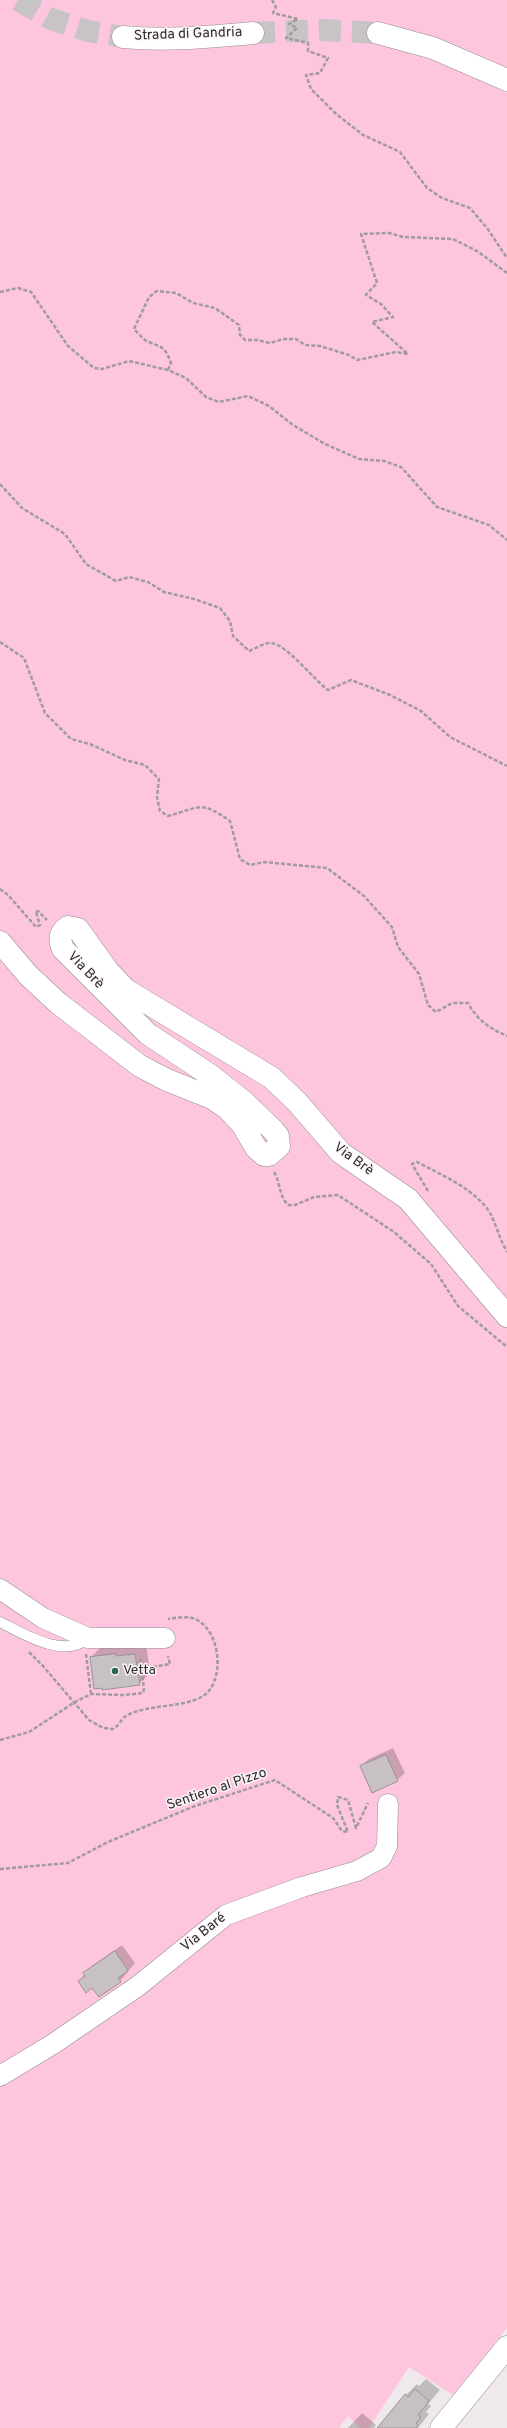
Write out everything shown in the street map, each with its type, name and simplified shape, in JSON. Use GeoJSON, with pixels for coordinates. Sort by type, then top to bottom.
{"type":"FeatureCollection","features":[{"type":"Feature","properties":{"kind":"street","name":"Strada di Gandria"},"geometry":{"type":"LineString","coordinates":[[123,37],[150,40],[203,38],[253,33]]}},
{"type":"Feature","properties":{"kind":"street"},"geometry":{"type":"LineString","coordinates":[[378,33],[433,48],[507,80]]}},
{"type":"Feature","properties":{"kind":"street","name":"Via Brè"},"geometry":{"type":"LineString","coordinates":[[0,942],[40,988],[124,1054],[154,1074],[220,1103],[238,1120],[260,1152],[269,1155],[274,1154],[279,1146],[279,1141],[274,1131],[242,1101],[210,1075],[148,1034],[63,949],[60,934],[68,927],[78,929],[108,971],[126,990],[272,1078],[293,1098],[336,1148],[354,1162],[398,1190],[422,1215],[507,1316]]}},
{"type":"Feature","properties":{"kind":"street"},"geometry":{"type":"LineString","coordinates":[[0,1589],[87,1646],[165,1638]]}},
{"type":"Feature","properties":{"kind":"street","name":"Via Baré"},"geometry":{"type":"LineString","coordinates":[[0,2076],[53,2044],[132,1990],[226,1915],[302,1887],[357,1871],[381,1858],[387,1846],[380,1804]]}},
{"type":"Feature","properties":{"kind":"street"},"geometry":{"type":"LineString","coordinates":[[441,2428],[507,2347]]}},
{"type":"Feature","properties":{"kind":"lane"},"geometry":{"type":"LineString","coordinates":[[0,1622],[31,1638],[50,1644],[87,1646]]}},
{"type":"Feature","properties":{"kind":"path"},"geometry":{"type":"LineString","coordinates":[[272,0],[276,7],[273,13],[298,19],[289,24],[297,28],[286,38],[308,43],[308,51],[328,58],[320,73],[306,75],[311,90],[335,113],[363,135],[400,152],[427,188],[442,198],[470,208],[487,228],[507,258]]}},
{"type":"Feature","properties":{"kind":"path"},"geometry":{"type":"LineString","coordinates":[[168,370],[171,363],[162,348],[157,344],[148,342],[134,329],[149,297],[157,291],[176,293],[193,303],[215,308],[239,325],[240,335],[245,340],[257,340],[270,343],[284,339],[296,339],[305,345],[320,346],[349,355],[357,360],[396,352],[408,354],[372,322],[393,316],[381,304],[366,295],[377,283],[361,234],[389,233],[404,237],[453,239],[477,251],[507,273]]}},
{"type":"Feature","properties":{"kind":"path"},"geometry":{"type":"LineString","coordinates":[[0,292],[18,288],[31,292],[62,338],[88,364],[102,369],[129,361],[168,370],[186,378],[206,397],[219,402],[248,396],[269,406],[293,425],[325,444],[359,459],[384,461],[402,468],[437,507],[489,525],[507,540]]}},
{"type":"Feature","properties":{"kind":"path"},"geometry":{"type":"LineString","coordinates":[[0,484],[22,508],[65,534],[86,564],[116,581],[129,577],[148,582],[164,592],[194,599],[220,608],[230,621],[233,636],[249,651],[267,643],[274,643],[296,659],[318,682],[328,690],[351,680],[390,695],[421,711],[450,737],[507,766]]}},
{"type":"Feature","properties":{"kind":"path"},"geometry":{"type":"LineString","coordinates":[[0,642],[24,658],[45,713],[71,739],[90,744],[125,760],[145,765],[159,779],[157,796],[160,811],[168,816],[199,806],[212,808],[230,821],[240,859],[250,866],[264,862],[327,868],[364,896],[392,927],[398,948],[419,974],[428,1005],[436,1012],[452,1003],[468,1003],[475,1016],[487,1027],[507,1036]]}},
{"type":"Feature","properties":{"kind":"path"},"geometry":{"type":"LineString","coordinates":[[0,889],[8,895],[36,927],[40,925],[36,912]]}},
{"type":"Feature","properties":{"kind":"path"},"geometry":{"type":"LineString","coordinates":[[422,1215],[433,1206],[426,1185],[412,1164],[417,1162],[452,1179],[476,1198],[491,1214],[499,1239],[507,1252]]}},
{"type":"Feature","properties":{"kind":"path"},"geometry":{"type":"LineString","coordinates":[[272,1169],[280,1183],[279,1192],[288,1205],[295,1205],[314,1197],[338,1195],[394,1232],[431,1264],[458,1306],[507,1347]]}},
{"type":"Feature","properties":{"kind":"path"},"geometry":{"type":"LineString","coordinates":[[87,1646],[91,1694]]}},
{"type":"Feature","properties":{"kind":"path"},"geometry":{"type":"LineString","coordinates":[[26,1650],[36,1658],[75,1702]]}},
{"type":"Feature","properties":{"kind":"path"},"geometry":{"type":"LineString","coordinates":[[142,1669],[166,1665]]}},
{"type":"Feature","properties":{"kind":"path"},"geometry":{"type":"LineString","coordinates":[[0,1740],[29,1732],[75,1702],[91,1694],[124,1695],[143,1693],[144,1689]]}},
{"type":"Feature","properties":{"kind":"path","name":"Sentiero al Pizzo"},"geometry":{"type":"LineString","coordinates":[[0,1869],[68,1863],[108,1842],[195,1806],[275,1780],[333,1818],[342,1831],[348,1832],[337,1805],[338,1797],[348,1800],[356,1828],[371,1797],[380,1804]]}},
{"type":"Feature","properties":{"kind":"shaded area"},"geometry":{"type":"Polygon","coordinates":[[[0,0],[507,0],[507,69],[380,24],[376,44],[407,51],[474,76],[507,93],[507,2328],[453,2395],[409,2367],[369,2428],[360,2428],[348,2416],[339,2428],[0,2428],[0,0]]]}},
{"type":"Feature","properties":{"kind":"building","name":"Vetta"},"geometry":{"type":"Polygon","coordinates":[[[116,1654],[116,1656],[135,1654],[140,1685],[102,1690],[102,1688],[94,1689],[90,1657],[116,1654]]]}},
{"type":"Feature","properties":{"kind":"building"},"geometry":{"type":"Polygon","coordinates":[[[386,1755],[398,1781],[372,1793],[360,1766],[386,1755]]]}},
{"type":"Feature","properties":{"kind":"building"},"geometry":{"type":"Polygon","coordinates":[[[115,1951],[128,1971],[118,1978],[121,1982],[99,1997],[92,1988],[86,1993],[78,1981],[85,1976],[83,1973],[115,1951]]]}},
{"type":"Feature","properties":{"kind":"building"},"geometry":{"type":"Polygon","coordinates":[[[415,2389],[429,2401],[418,2415],[421,2418],[416,2423],[418,2426],[416,2428],[377,2428],[405,2394],[408,2397],[415,2389]]]}},
{"type":"Feature","properties":{"kind":"tunnel"},"geometry":{"type":"LineString","coordinates":[[18,0],[51,19],[88,31],[123,37]]}},
{"type":"Feature","properties":{"kind":"tunnel"},"geometry":{"type":"LineString","coordinates":[[253,33],[323,30],[378,33]]}},
{"type":"Feature","properties":{"kind":"place","name":"Vetta"},"geometry":{"type":"Point","coordinates":[115,1671]}}]}
